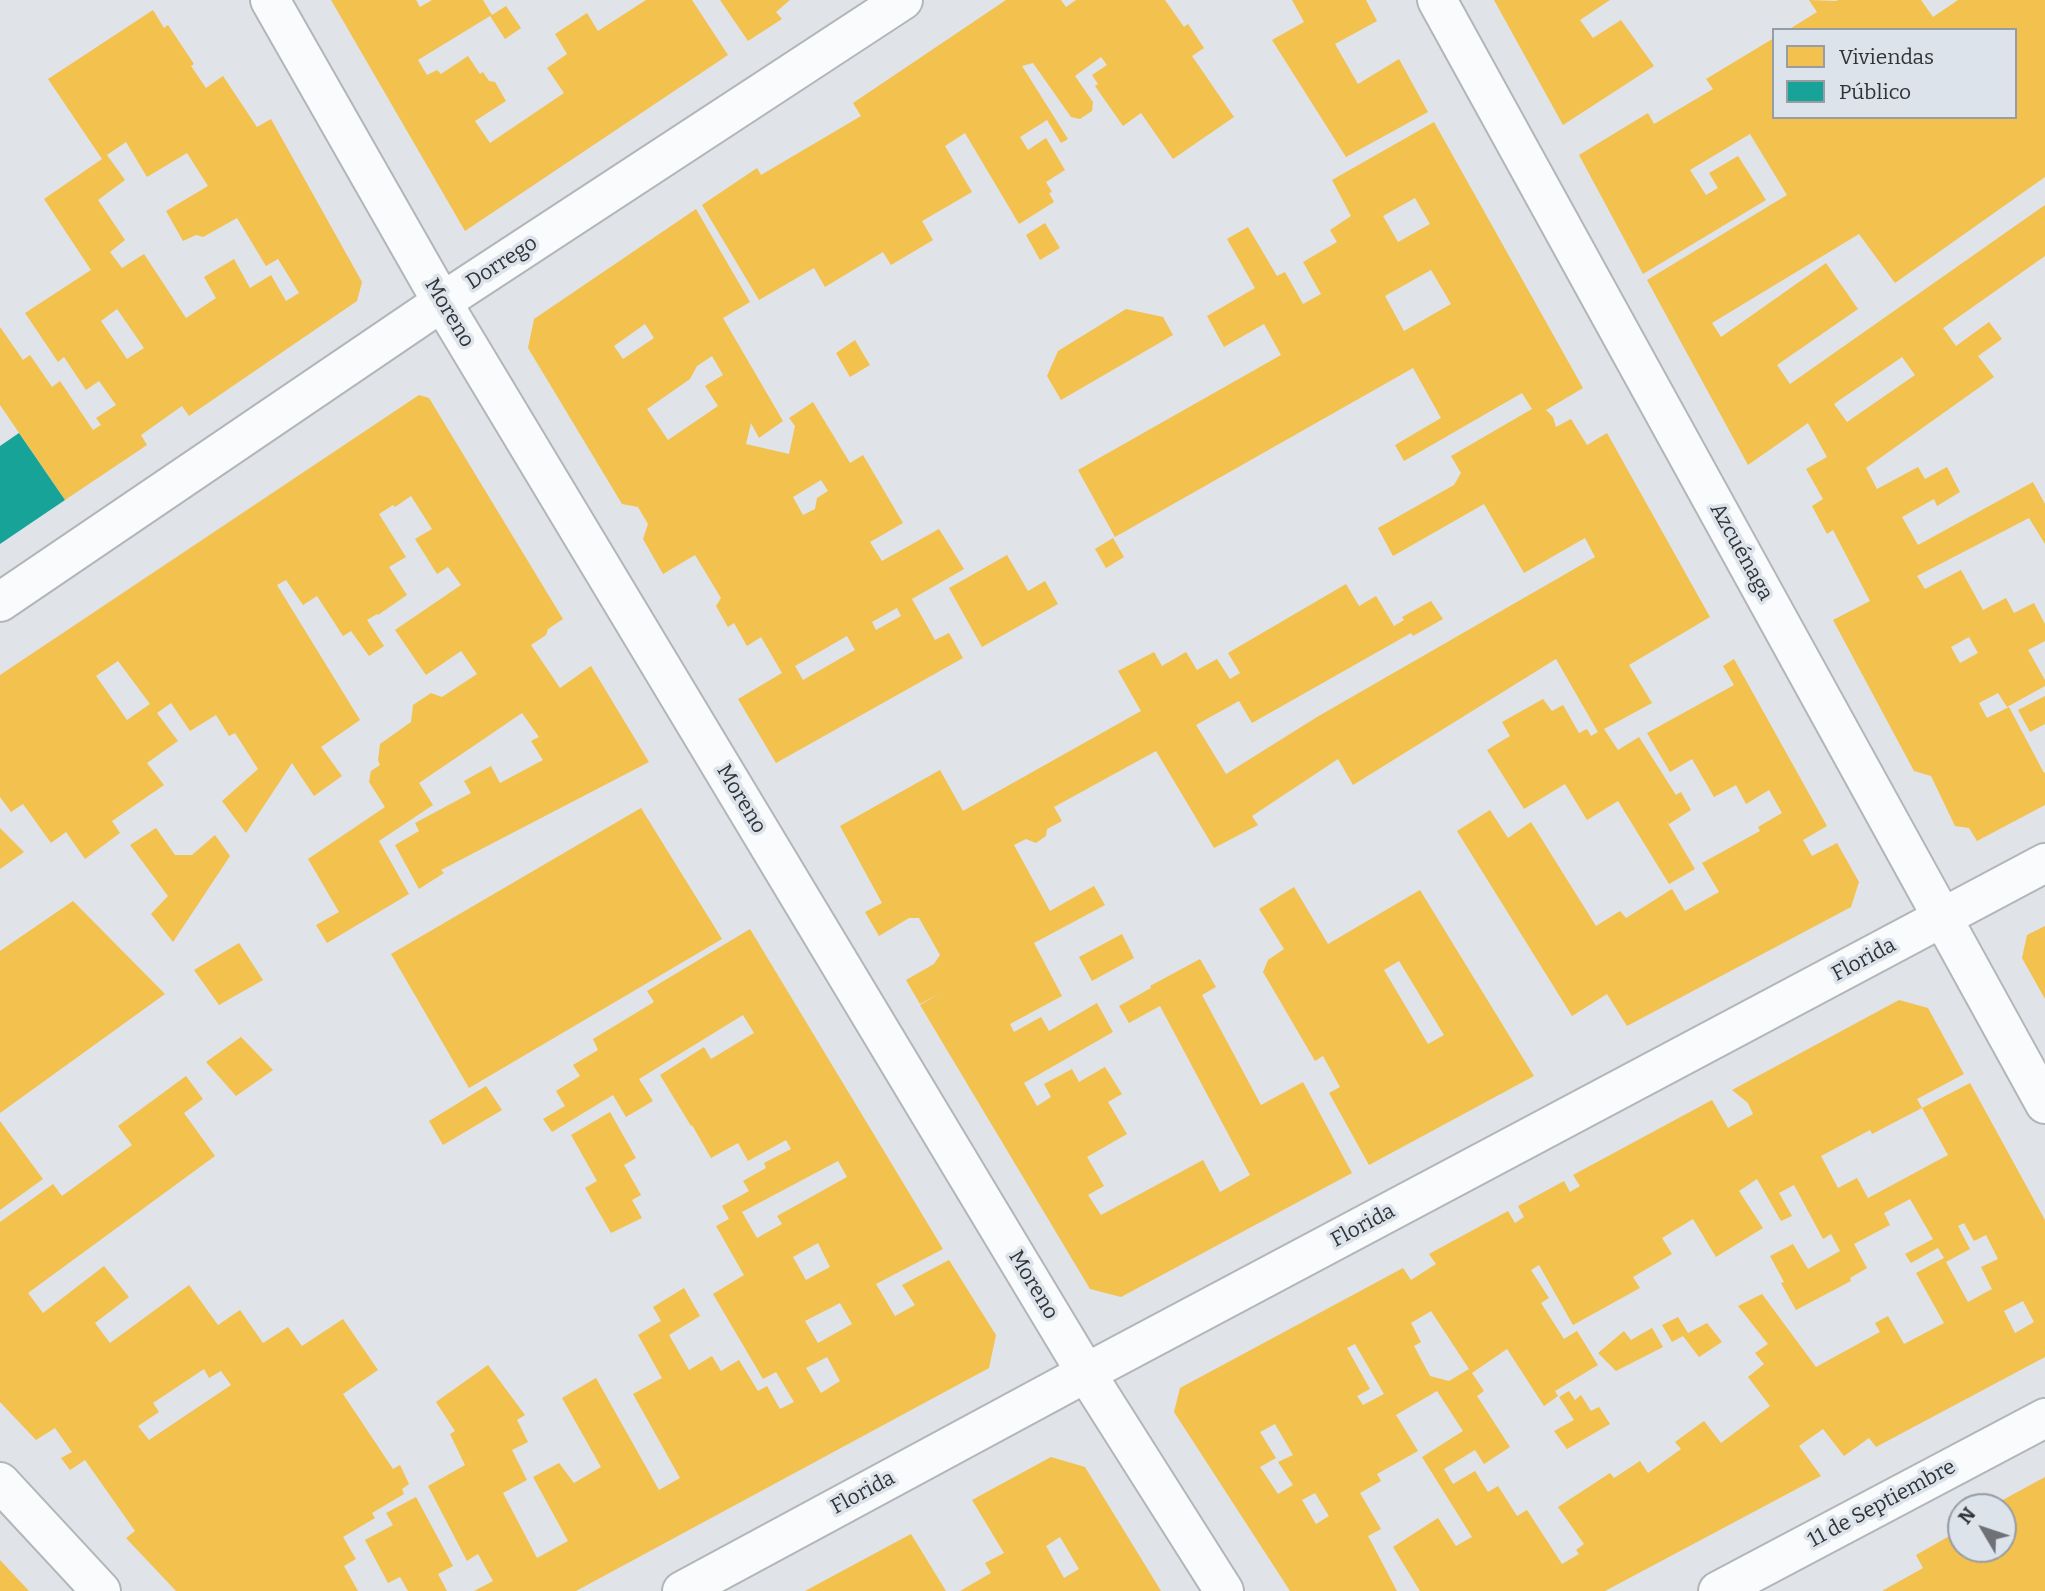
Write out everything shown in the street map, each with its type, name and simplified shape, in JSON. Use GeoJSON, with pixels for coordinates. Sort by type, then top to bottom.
{"type":"FeatureCollection","features":[{"type":"Feature","properties":{"kind":"street","name":"Moreno"},"geometry":{"type":"LineString","coordinates":[[270,0],[442,302],[1086,1373],[1224,1591]]}},
{"type":"Feature","properties":{"kind":"street","name":"Dorrego"},"geometry":{"type":"LineString","coordinates":[[0,603],[442,302],[903,0]]}},
{"type":"Feature","properties":{"kind":"street","name":"Azcuénaga"},"geometry":{"type":"LineString","coordinates":[[1437,0],[2045,1104]]}},
{"type":"Feature","properties":{"kind":"street","name":"Florida"},"geometry":{"type":"LineString","coordinates":[[682,1591],[2045,863]]}},
{"type":"Feature","properties":{"kind":"street","name":"11 de Septiembre"},"geometry":{"type":"LineString","coordinates":[[1718,1591],[2045,1418]]}},
{"type":"Feature","properties":{"kind":"street"},"geometry":{"type":"LineString","coordinates":[[0,1482],[101,1591]]}},
{"type":"Feature","properties":{"kind":"building: Viviendas"},"geometry":{"type":"Polygon","coordinates":[[[331,0],[416,0],[420,7],[432,0],[483,0],[492,15],[506,6],[521,28],[505,39],[490,16],[418,60],[427,75],[437,70],[441,74],[468,56],[480,74],[483,72],[489,81],[495,82],[506,101],[475,121],[490,143],[564,93],[547,68],[567,54],[555,34],[587,13],[598,31],[646,0],[692,0],[728,55],[465,231],[331,0]]]}},
{"type":"Feature","properties":{"kind":"building: Viviendas"},"geometry":{"type":"Polygon","coordinates":[[[720,0],[790,0],[776,12],[782,19],[748,41],[720,0]]]}},
{"type":"Feature","properties":{"kind":"building: Viviendas"},"geometry":{"type":"Polygon","coordinates":[[[1006,0],[1061,0],[1066,7],[1076,0],[1165,0],[1184,27],[1188,24],[1204,48],[1192,56],[1234,117],[1173,159],[1141,113],[1123,126],[1095,86],[1098,84],[1092,75],[1107,65],[1101,57],[1075,76],[1093,102],[1092,111],[1080,119],[1071,117],[1033,63],[1022,66],[1068,139],[1061,143],[1047,120],[1020,137],[1028,150],[1046,138],[1065,170],[1046,182],[1054,202],[1019,224],[965,133],[945,146],[972,192],[922,221],[933,240],[891,265],[883,252],[825,287],[814,268],[759,300],[702,205],[757,168],[761,175],[861,116],[853,103],[1006,0]]]}},
{"type":"Feature","properties":{"kind":"building: Viviendas"},"geometry":{"type":"Polygon","coordinates":[[[1292,0],[1366,0],[1377,21],[1335,44],[1358,84],[1399,59],[1428,112],[1346,157],[1272,40],[1304,22],[1292,0]]]}},
{"type":"Feature","properties":{"kind":"building: Viviendas"},"geometry":{"type":"Polygon","coordinates":[[[1494,0],[1610,0],[1580,20],[1593,38],[1621,20],[1654,66],[1563,125],[1494,0]]]}},
{"type":"Feature","properties":{"kind":"building: Viviendas"},"geometry":{"type":"Polygon","coordinates":[[[1809,0],[1921,0],[1933,17],[1958,0],[2045,0],[2045,177],[1895,283],[1859,234],[1712,323],[1721,337],[1826,263],[1858,309],[1777,365],[1790,384],[2045,205],[2045,256],[1943,328],[1956,346],[1989,322],[2002,339],[1978,356],[1994,377],[1866,468],[1877,489],[1918,467],[1925,479],[1947,467],[1960,492],[1937,506],[1934,499],[1902,517],[1918,545],[2033,482],[2045,504],[2045,544],[2029,518],[1917,576],[1925,589],[1961,570],[1983,610],[2006,598],[2014,613],[2034,603],[2045,624],[2045,641],[2028,650],[2045,680],[2045,686],[2007,707],[1998,693],[1979,703],[1987,718],[2009,707],[2045,772],[2045,805],[1977,841],[1969,828],[1955,826],[1931,776],[1914,771],[1833,620],[1870,601],[1833,530],[1827,534],[1812,506],[1823,499],[1806,469],[1827,457],[1808,423],[1748,465],[1647,280],[1787,195],[1750,134],[1690,170],[1706,195],[1718,188],[1709,173],[1738,156],[1766,200],[1643,274],[1579,155],[1648,113],[1654,124],[1713,89],[1706,79],[1772,39],[1772,119],[2017,119],[2017,28],[1791,28],[1817,12],[1809,0]],[[1902,357],[1834,404],[1847,422],[1915,375],[1902,357]],[[1969,637],[1951,647],[1960,663],[1978,653],[1969,637]]]}},
{"type":"Feature","properties":{"kind":"building: Viviendas"},"geometry":{"type":"Polygon","coordinates":[[[153,10],[164,28],[168,25],[194,64],[191,66],[206,88],[223,76],[257,127],[271,119],[362,282],[357,301],[189,416],[182,406],[141,435],[147,445],[65,500],[0,405],[0,327],[23,360],[30,355],[52,387],[60,381],[93,430],[101,425],[96,418],[116,405],[99,381],[86,390],[64,357],[58,362],[25,313],[91,270],[44,199],[102,159],[48,79],[153,10]],[[126,142],[107,155],[125,180],[98,200],[125,240],[110,252],[122,268],[144,254],[186,318],[216,298],[204,277],[234,259],[250,288],[271,275],[286,301],[299,293],[278,259],[266,266],[237,218],[203,237],[196,235],[183,241],[166,211],[208,186],[187,153],[147,177],[126,142]],[[117,309],[101,321],[127,359],[144,348],[117,309]]]}},
{"type":"Feature","properties":{"kind":"building: Viviendas"},"geometry":{"type":"Polygon","coordinates":[[[1434,122],[1583,388],[1546,410],[1553,417],[1556,427],[1571,419],[1587,445],[1607,433],[1710,617],[1629,665],[1652,703],[1604,729],[1618,750],[1639,737],[1676,795],[1681,792],[1691,810],[1669,824],[1666,820],[1695,869],[1669,884],[1618,801],[1587,820],[1565,784],[1524,809],[1487,750],[1510,736],[1502,722],[1543,699],[1552,711],[1563,705],[1579,733],[1587,729],[1591,736],[1598,732],[1556,659],[1353,785],[1338,759],[1252,816],[1258,825],[1214,848],[1156,751],[1054,807],[1062,821],[1047,829],[1046,836],[1036,843],[1026,839],[1014,845],[1050,911],[1094,886],[1105,905],[1034,943],[1062,996],[1010,1024],[1014,1032],[1041,1017],[1049,1031],[1097,1003],[1113,1032],[1024,1083],[1037,1106],[1051,1097],[1044,1084],[1072,1069],[1079,1082],[1105,1067],[1122,1094],[1108,1102],[1127,1134],[1087,1157],[1104,1186],[1088,1195],[1101,1215],[1203,1160],[1220,1192],[1250,1175],[1160,1006],[1129,1023],[1119,1006],[1200,959],[1216,987],[1202,995],[1261,1105],[1303,1082],[1352,1173],[1121,1297],[1090,1289],[920,1005],[940,993],[920,1004],[906,980],[934,964],[940,955],[919,918],[909,918],[879,936],[865,912],[882,903],[840,826],[940,770],[963,811],[1141,711],[1118,671],[1154,652],[1162,666],[1186,652],[1197,670],[1217,659],[1230,679],[1240,673],[1228,653],[1346,584],[1359,606],[1376,596],[1394,626],[1404,620],[1402,617],[1431,601],[1443,619],[1413,636],[1411,633],[1252,723],[1239,701],[1196,725],[1226,774],[1317,717],[1595,557],[1585,538],[1524,573],[1484,504],[1393,556],[1378,528],[1454,485],[1461,473],[1451,456],[1532,409],[1522,393],[1404,461],[1395,445],[1441,418],[1413,368],[1115,537],[1078,470],[1281,355],[1264,324],[1224,347],[1207,316],[1255,288],[1227,239],[1248,227],[1277,276],[1285,272],[1303,304],[1321,294],[1303,262],[1337,242],[1330,230],[1351,216],[1332,180],[1434,122]],[[1415,198],[1383,216],[1398,242],[1430,224],[1415,198]],[[1431,270],[1385,296],[1404,331],[1451,304],[1431,270]]]}},
{"type":"Feature","properties":{"kind":"building: Viviendas"},"geometry":{"type":"Polygon","coordinates":[[[696,209],[750,302],[723,318],[783,421],[759,438],[751,423],[746,444],[789,454],[795,426],[789,418],[813,402],[850,463],[863,455],[903,523],[870,542],[882,561],[939,529],[964,569],[912,599],[935,640],[949,633],[963,658],[776,763],[738,699],[782,673],[761,637],[747,646],[734,623],[728,627],[716,606],[721,598],[695,555],[663,574],[643,539],[648,524],[638,507],[622,504],[528,348],[534,319],[696,209]],[[645,324],[614,346],[623,359],[654,338],[645,324]],[[712,356],[697,366],[690,379],[647,409],[668,440],[718,406],[705,386],[723,375],[712,356]],[[821,480],[793,497],[803,515],[815,509],[817,498],[828,491],[821,480]],[[897,608],[872,622],[876,630],[901,616],[897,608]],[[847,636],[795,666],[803,680],[855,650],[847,636]]]}},
{"type":"Feature","properties":{"kind":"building: Viviendas"},"geometry":{"type":"Polygon","coordinates":[[[1045,223],[1060,248],[1040,260],[1026,235],[1045,223]]]}},
{"type":"Feature","properties":{"kind":"building: Viviendas"},"geometry":{"type":"Polygon","coordinates":[[[1126,309],[1163,317],[1173,335],[1061,400],[1047,376],[1058,351],[1126,309]]]}},
{"type":"Feature","properties":{"kind":"building: Viviendas"},"geometry":{"type":"Polygon","coordinates":[[[855,340],[870,365],[850,377],[836,353],[855,340]]]}},
{"type":"Feature","properties":{"kind":"building: Viviendas"},"geometry":{"type":"Polygon","coordinates":[[[419,395],[429,398],[563,619],[531,645],[560,688],[591,666],[649,762],[441,870],[444,873],[419,889],[395,845],[419,831],[415,823],[471,793],[464,781],[491,766],[500,783],[543,760],[531,741],[539,737],[522,713],[419,783],[433,805],[379,841],[409,894],[327,943],[316,925],[339,912],[308,859],[385,807],[369,782],[371,771],[380,765],[380,744],[411,722],[413,705],[431,693],[442,697],[477,674],[461,651],[426,675],[395,630],[461,585],[448,567],[437,574],[415,539],[432,529],[411,496],[379,514],[406,557],[389,567],[407,595],[367,620],[384,646],[369,656],[351,631],[343,636],[317,596],[303,605],[286,580],[277,585],[360,720],[321,747],[342,776],[314,796],[292,763],[246,833],[222,801],[258,769],[235,733],[229,736],[216,715],[190,731],[171,703],[157,713],[178,741],[147,763],[164,785],[112,821],[120,833],[85,859],[66,832],[51,843],[23,804],[11,812],[0,797],[0,675],[419,395]],[[118,661],[96,676],[127,720],[150,704],[118,661]]]}},
{"type":"Feature","properties":{"kind":"building: Viviendas"},"geometry":{"type":"Polygon","coordinates":[[[1113,538],[1124,557],[1106,568],[1095,549],[1113,538]]]}},
{"type":"Feature","properties":{"kind":"building: Viviendas"},"geometry":{"type":"Polygon","coordinates":[[[1007,555],[1028,591],[1045,581],[1058,604],[982,647],[949,588],[1007,555]]]}},
{"type":"Feature","properties":{"kind":"building: Viviendas"},"geometry":{"type":"Polygon","coordinates":[[[1734,659],[1827,826],[1803,840],[1812,856],[1837,843],[1859,882],[1851,907],[1627,1026],[1607,994],[1572,1016],[1457,831],[1490,810],[1508,838],[1531,822],[1596,926],[1620,911],[1626,918],[1672,889],[1685,911],[1719,892],[1702,863],[1760,831],[1758,827],[1782,813],[1769,790],[1746,804],[1736,785],[1714,797],[1692,759],[1670,772],[1647,733],[1734,685],[1723,666],[1734,659]]]}},
{"type":"Feature","properties":{"kind":"building: Viviendas"},"geometry":{"type":"Polygon","coordinates":[[[2045,696],[2045,724],[2030,732],[2018,710],[2045,696]]]}},
{"type":"Feature","properties":{"kind":"building: Viviendas"},"geometry":{"type":"Polygon","coordinates":[[[641,808],[722,939],[469,1088],[391,954],[641,808]]]}},
{"type":"Feature","properties":{"kind":"building: Viviendas"},"geometry":{"type":"Polygon","coordinates":[[[0,828],[24,852],[0,869],[0,828]]]}},
{"type":"Feature","properties":{"kind":"building: Viviendas"},"geometry":{"type":"Polygon","coordinates":[[[156,828],[175,855],[192,855],[215,835],[230,856],[173,942],[151,914],[168,896],[130,845],[156,828]]]}},
{"type":"Feature","properties":{"kind":"building: Viviendas"},"geometry":{"type":"Polygon","coordinates":[[[1294,887],[1328,944],[1420,890],[1534,1076],[1369,1165],[1329,1093],[1340,1087],[1323,1056],[1315,1061],[1263,972],[1268,960],[1284,949],[1259,909],[1294,887]],[[1399,961],[1384,970],[1428,1044],[1444,1035],[1399,961]]]}},
{"type":"Feature","properties":{"kind":"building: Viviendas"},"geometry":{"type":"Polygon","coordinates":[[[73,901],[165,994],[0,1113],[0,951],[73,901]]]}},
{"type":"Feature","properties":{"kind":"building: Viviendas"},"geometry":{"type":"Polygon","coordinates":[[[2045,926],[2045,999],[2022,958],[2027,935],[2045,926]]]}},
{"type":"Feature","properties":{"kind":"building: Viviendas"},"geometry":{"type":"Polygon","coordinates":[[[750,929],[943,1249],[876,1284],[895,1316],[915,1305],[902,1285],[949,1260],[996,1335],[989,1368],[576,1591],[474,1591],[493,1581],[478,1554],[467,1561],[428,1486],[465,1465],[450,1434],[455,1431],[436,1402],[488,1365],[525,1415],[517,1420],[528,1442],[512,1450],[527,1480],[503,1493],[537,1558],[568,1541],[533,1477],[559,1463],[574,1483],[601,1467],[562,1398],[596,1378],[659,1490],[680,1478],[633,1394],[662,1378],[638,1335],[661,1321],[653,1307],[684,1288],[700,1316],[669,1335],[689,1370],[712,1356],[721,1371],[739,1360],[758,1391],[767,1386],[780,1409],[794,1402],[776,1372],[763,1379],[713,1294],[744,1275],[716,1226],[729,1219],[722,1206],[749,1191],[743,1181],[766,1168],[764,1163],[791,1149],[786,1140],[748,1161],[738,1143],[711,1158],[660,1075],[704,1047],[711,1059],[754,1033],[743,1015],[639,1079],[653,1101],[626,1117],[613,1095],[552,1132],[543,1119],[565,1106],[556,1091],[580,1076],[573,1065],[598,1050],[593,1039],[654,1002],[647,991],[750,929]],[[838,1161],[742,1212],[757,1238],[782,1224],[777,1216],[847,1177],[838,1161]],[[818,1243],[793,1257],[806,1280],[830,1267],[818,1243]],[[840,1303],[805,1321],[818,1343],[852,1324],[840,1303]],[[827,1357],[806,1368],[821,1393],[840,1381],[827,1357]]]}},
{"type":"Feature","properties":{"kind":"building: Viviendas"},"geometry":{"type":"Polygon","coordinates":[[[1122,934],[1134,958],[1092,981],[1079,957],[1122,934]]]}},
{"type":"Feature","properties":{"kind":"building: Viviendas"},"geometry":{"type":"Polygon","coordinates":[[[239,943],[263,980],[219,1005],[194,970],[239,943]]]}},
{"type":"Feature","properties":{"kind":"building: Viviendas"},"geometry":{"type":"Polygon","coordinates":[[[1899,1000],[1928,1008],[1964,1074],[1917,1099],[1922,1108],[1970,1083],[2045,1220],[2045,1357],[1876,1447],[1869,1438],[1844,1456],[1823,1429],[1799,1446],[1821,1476],[1605,1591],[1420,1591],[1393,1547],[1438,1518],[1456,1546],[1472,1537],[1422,1457],[1463,1431],[1437,1391],[1396,1415],[1418,1451],[1377,1474],[1381,1481],[1360,1493],[1381,1529],[1368,1536],[1397,1591],[1290,1591],[1174,1412],[1180,1388],[1403,1268],[1411,1280],[1436,1264],[1429,1254],[1508,1211],[1515,1223],[1524,1217],[1518,1206],[1564,1181],[1570,1192],[1580,1186],[1573,1175],[1712,1100],[1728,1128],[1753,1114],[1748,1103],[1732,1090],[1899,1000]],[[1922,1108],[1872,1134],[1870,1130],[1821,1156],[1838,1188],[1857,1178],[1868,1198],[1948,1155],[1922,1108]],[[1757,1179],[1739,1191],[1763,1228],[1716,1257],[1693,1219],[1662,1238],[1672,1254],[1633,1277],[1640,1288],[1573,1325],[1539,1265],[1531,1270],[1549,1298],[1541,1303],[1564,1339],[1577,1331],[1598,1365],[1555,1391],[1558,1396],[1544,1406],[1507,1349],[1472,1373],[1484,1391],[1477,1396],[1510,1447],[1484,1464],[1475,1450],[1444,1469],[1453,1484],[1475,1471],[1488,1492],[1498,1486],[1517,1516],[1527,1510],[1562,1564],[1579,1554],[1576,1550],[1584,1544],[1558,1507],[1610,1473],[1614,1478],[1640,1461],[1648,1473],[1681,1449],[1675,1442],[1704,1421],[1721,1443],[1770,1406],[1748,1377],[1764,1364],[1755,1353],[1768,1344],[1738,1306],[1762,1294],[1816,1367],[1880,1332],[1875,1323],[1888,1316],[1904,1344],[1944,1323],[1916,1273],[1944,1258],[1938,1248],[1911,1263],[1905,1254],[1933,1239],[1910,1199],[1884,1213],[1890,1225],[1854,1244],[1867,1268],[1850,1278],[1851,1281],[1796,1310],[1770,1256],[1793,1244],[1808,1269],[1840,1251],[1831,1234],[1823,1239],[1794,1185],[1779,1193],[1792,1216],[1781,1221],[1757,1179]],[[1964,1223],[1958,1226],[1970,1249],[1946,1262],[1968,1302],[1992,1289],[1981,1267],[1998,1259],[1986,1235],[1974,1241],[1964,1223]],[[2023,1301],[2004,1311],[2015,1333],[2034,1322],[2023,1301]],[[1431,1311],[1411,1323],[1421,1342],[1414,1346],[1430,1376],[1449,1381],[1469,1369],[1431,1311]],[[1355,1344],[1347,1348],[1370,1389],[1357,1396],[1363,1405],[1384,1394],[1355,1344]],[[1275,1424],[1260,1432],[1276,1458],[1260,1467],[1278,1494],[1293,1485],[1278,1462],[1293,1455],[1275,1424]],[[1315,1493],[1302,1500],[1316,1524],[1329,1516],[1315,1493]]]}},
{"type":"Feature","properties":{"kind":"building: Viviendas"},"geometry":{"type":"Polygon","coordinates":[[[241,1037],[273,1070],[236,1096],[206,1062],[241,1037]]]}},
{"type":"Feature","properties":{"kind":"building: Viviendas"},"geometry":{"type":"Polygon","coordinates":[[[186,1076],[203,1099],[184,1113],[215,1156],[28,1293],[43,1313],[104,1266],[129,1297],[95,1323],[110,1343],[189,1285],[218,1325],[240,1310],[263,1343],[288,1327],[302,1346],[343,1319],[378,1370],[343,1394],[393,1469],[400,1465],[409,1484],[402,1489],[404,1494],[372,1513],[375,1518],[343,1537],[356,1559],[344,1566],[358,1591],[176,1591],[126,1538],[135,1531],[85,1460],[70,1470],[61,1458],[72,1452],[55,1428],[36,1440],[0,1402],[0,1222],[53,1184],[62,1196],[132,1145],[118,1126],[186,1076]],[[204,1369],[153,1403],[159,1412],[138,1426],[149,1440],[231,1385],[221,1371],[209,1378],[204,1369]]]}},
{"type":"Feature","properties":{"kind":"building: Viviendas"},"geometry":{"type":"Polygon","coordinates":[[[486,1086],[502,1110],[443,1145],[429,1121],[486,1086]]]}},
{"type":"Feature","properties":{"kind":"building: Viviendas"},"geometry":{"type":"Polygon","coordinates":[[[610,1112],[636,1158],[624,1165],[641,1195],[632,1200],[642,1218],[611,1233],[585,1188],[597,1181],[571,1135],[610,1112]]]}},
{"type":"Feature","properties":{"kind":"building: Viviendas"},"geometry":{"type":"Polygon","coordinates":[[[0,1121],[43,1179],[0,1210],[0,1121]]]}},
{"type":"Feature","properties":{"kind":"building: Viviendas"},"geometry":{"type":"Polygon","coordinates":[[[1678,1317],[1688,1333],[1707,1323],[1722,1342],[1699,1357],[1683,1336],[1672,1342],[1662,1325],[1678,1317]]]}},
{"type":"Feature","properties":{"kind":"building: Viviendas"},"geometry":{"type":"Polygon","coordinates":[[[1652,1328],[1663,1347],[1616,1371],[1598,1353],[1624,1331],[1631,1340],[1652,1328]]]}},
{"type":"Feature","properties":{"kind":"building: Viviendas"},"geometry":{"type":"Polygon","coordinates":[[[1569,1391],[1575,1400],[1581,1395],[1591,1411],[1599,1407],[1610,1424],[1567,1449],[1554,1431],[1574,1420],[1559,1397],[1569,1391]]]}},
{"type":"Feature","properties":{"kind":"building: Viviendas"},"geometry":{"type":"Polygon","coordinates":[[[1051,1457],[1085,1467],[1161,1591],[960,1591],[991,1573],[985,1563],[1004,1553],[972,1500],[1051,1457]],[[1060,1537],[1046,1546],[1064,1578],[1079,1569],[1060,1537]]]}},
{"type":"Feature","properties":{"kind":"building: Viviendas"},"geometry":{"type":"Polygon","coordinates":[[[2045,1477],[2045,1591],[1882,1591],[1923,1568],[1916,1555],[1947,1537],[1947,1563],[2017,1563],[2016,1493],[2045,1477]]]}},
{"type":"Feature","properties":{"kind":"building: Viviendas"},"geometry":{"type":"Polygon","coordinates":[[[416,1497],[453,1566],[438,1574],[447,1591],[408,1591],[400,1577],[388,1583],[365,1540],[393,1525],[386,1513],[416,1497]]]}},
{"type":"Feature","properties":{"kind":"building: Viviendas"},"geometry":{"type":"Polygon","coordinates":[[[911,1534],[946,1591],[805,1591],[857,1563],[911,1534]]]}},
{"type":"Feature","properties":{"kind":"building: Viviendas"},"geometry":{"type":"Polygon","coordinates":[[[0,1560],[29,1591],[0,1591],[0,1560]]]}},
{"type":"Feature","properties":{"kind":"building: Público"},"geometry":{"type":"Polygon","coordinates":[[[19,433],[65,500],[0,544],[0,446],[19,433]]]}}]}
